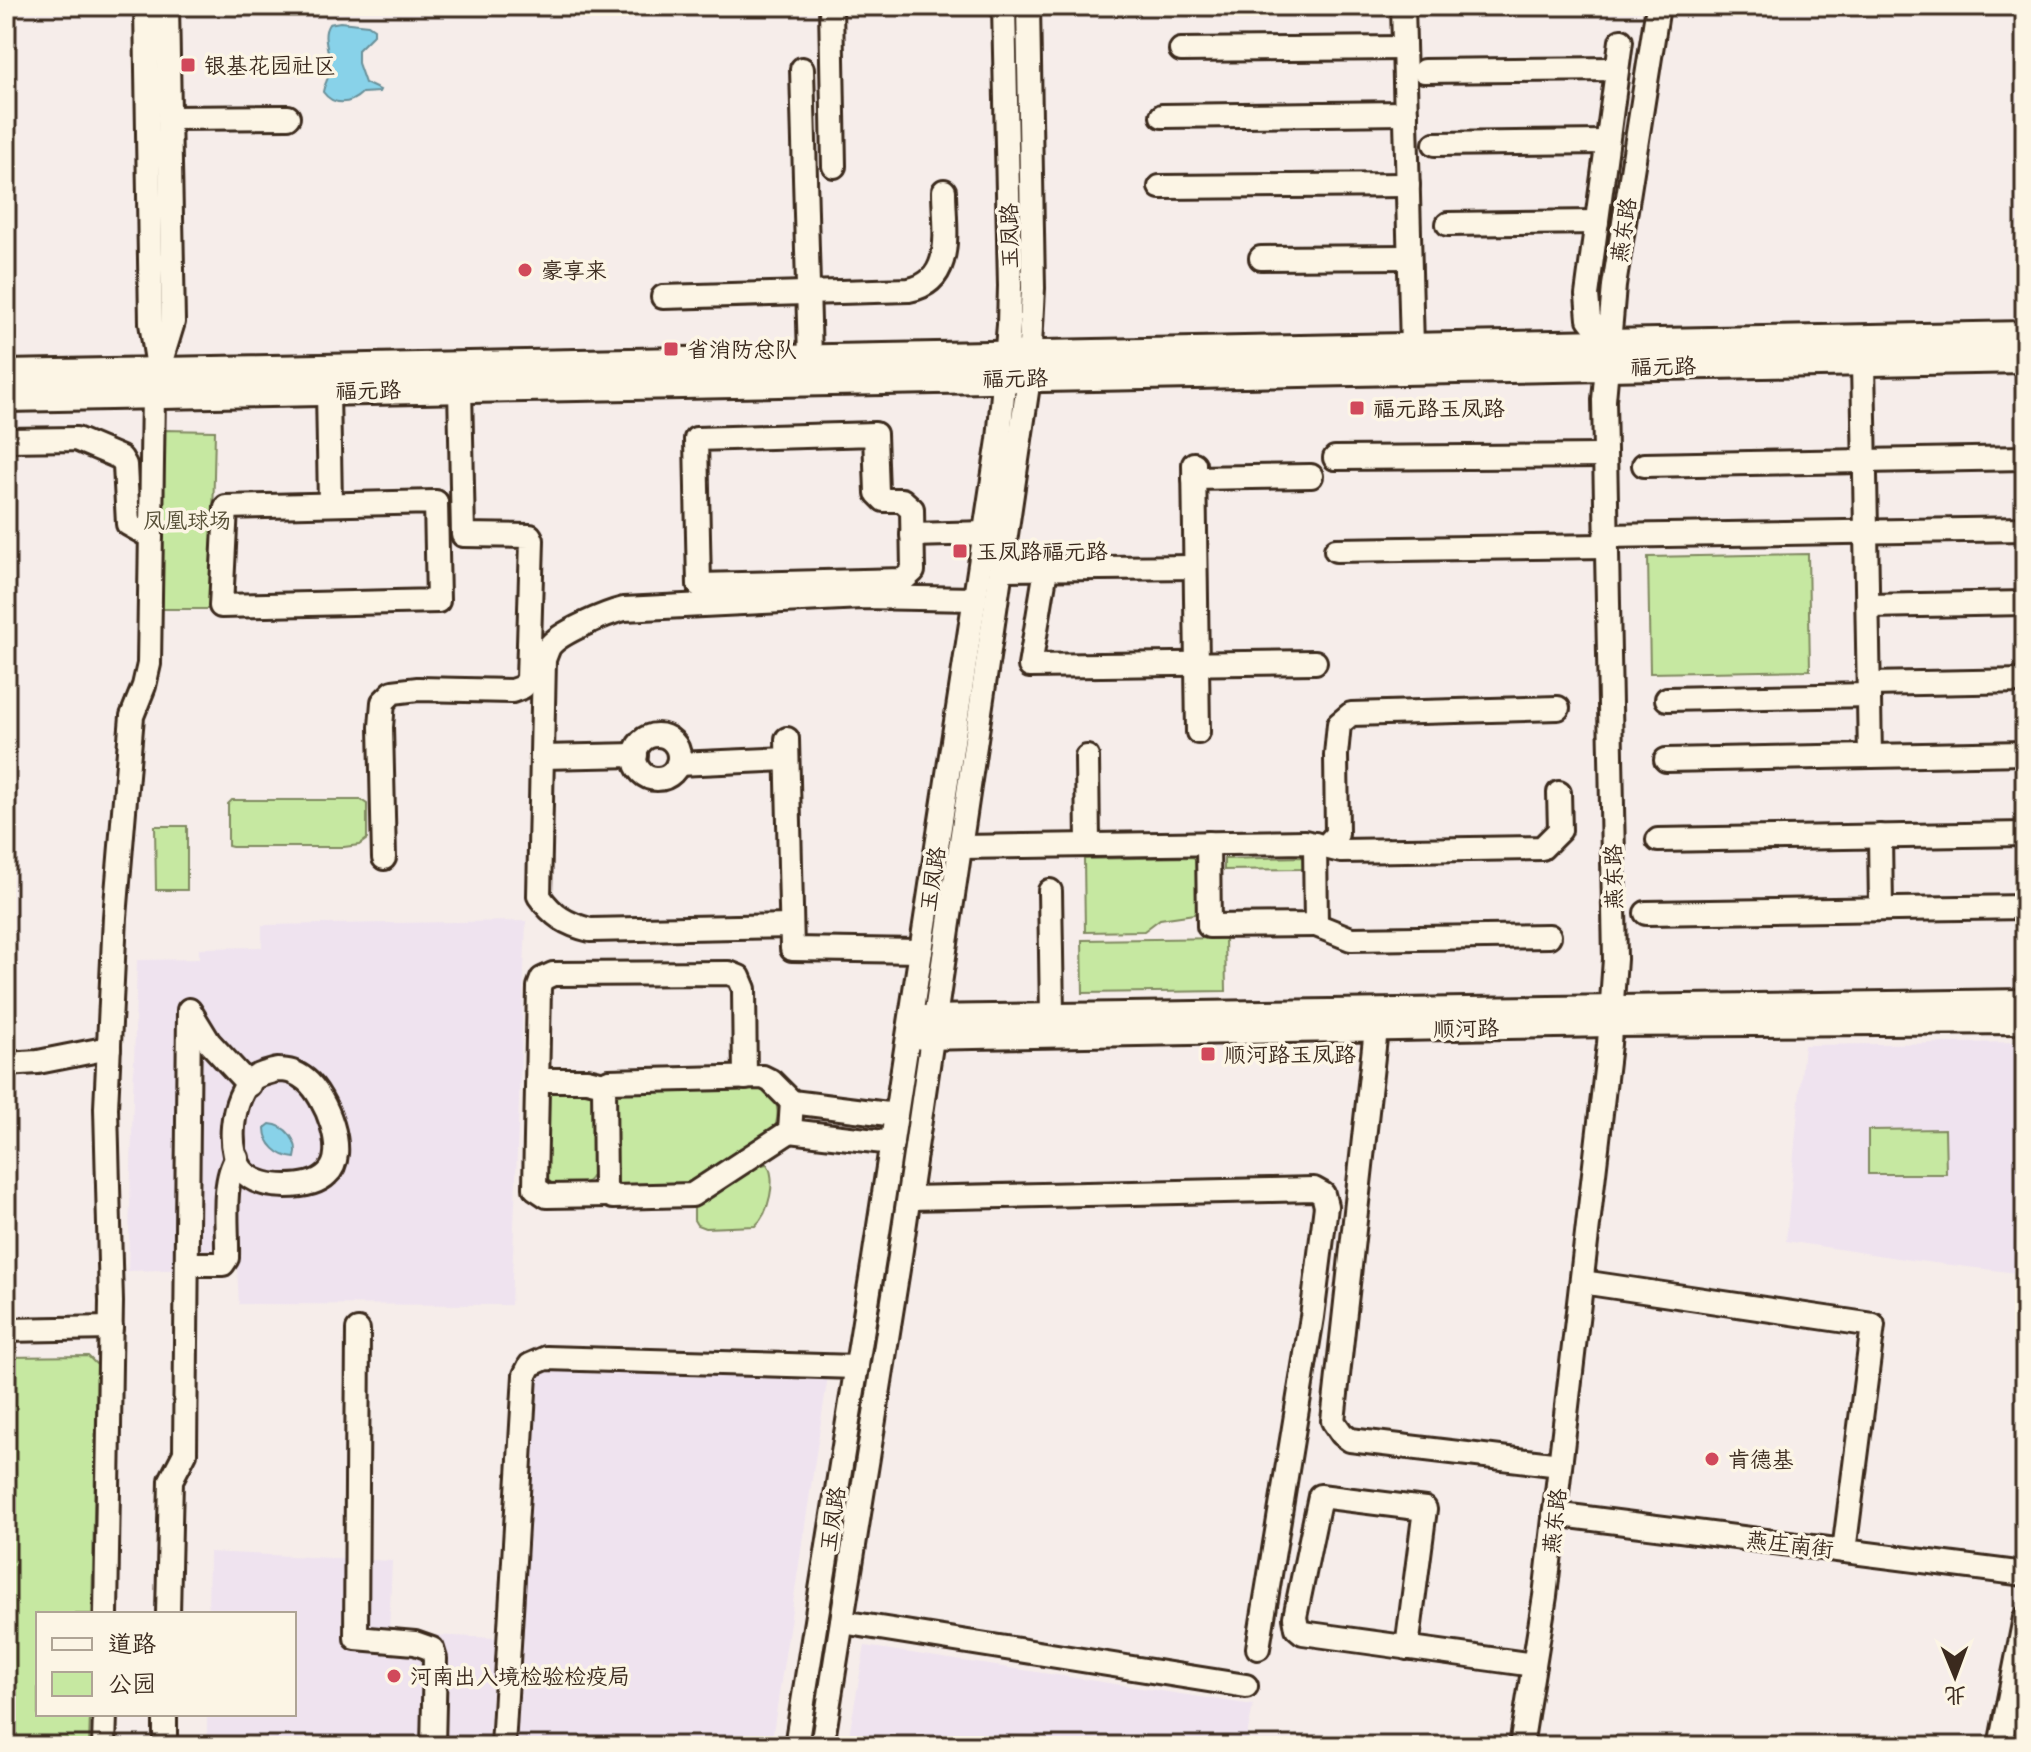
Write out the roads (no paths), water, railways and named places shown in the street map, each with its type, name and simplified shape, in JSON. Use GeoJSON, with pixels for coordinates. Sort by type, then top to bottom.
{"type":"FeatureCollection","features":[{"type":"Feature","properties":{"kind":"main road","name":"福元路"},"geometry":{"type":"LineString","coordinates":[[6,398],[156,382],[810,358],[1018,366],[1607,355],[2025,335]]}},
{"type":"Feature","properties":{"kind":"main road","name":"福元路"},"geometry":{"type":"LineString","coordinates":[[6,374],[328,391],[1018,366],[1412,347],[1863,362],[2025,359]]}},
{"type":"Feature","properties":{"kind":"street"},"geometry":{"type":"LineString","coordinates":[[106,1612],[111,1328],[106,1108],[116,905],[132,716],[149,664],[156,382],[151,323],[146,6]]}},
{"type":"Feature","properties":{"kind":"street"},"geometry":{"type":"LineString","coordinates":[[156,382],[173,322],[167,6]]}},
{"type":"Feature","properties":{"kind":"street"},"geometry":{"type":"LineString","coordinates":[[831,6],[834,166]]}},
{"type":"Feature","properties":{"kind":"street","name":"玉凤路"},"geometry":{"type":"LineString","coordinates":[[822,1746],[909,1198],[1002,569],[1018,366],[1010,286],[1004,6]]}},
{"type":"Feature","properties":{"kind":"street","name":"玉凤路"},"geometry":{"type":"LineString","coordinates":[[796,1746],[975,599],[1033,288],[1028,6]]}},
{"type":"Feature","properties":{"kind":"street"},"geometry":{"type":"LineString","coordinates":[[1403,6],[1412,347]]}},
{"type":"Feature","properties":{"kind":"street","name":"燕东路"},"geometry":{"type":"LineString","coordinates":[[1521,1746],[1554,1514],[1611,1015],[1615,959],[1603,456],[1607,355],[1614,286],[1658,6]]}},
{"type":"Feature","properties":{"kind":"street"},"geometry":{"type":"LineString","coordinates":[[1607,355],[1589,319],[1587,295],[1621,41]]}},
{"type":"Feature","properties":{"kind":"street"},"geometry":{"type":"LineString","coordinates":[[1181,50],[1404,48]]}},
{"type":"Feature","properties":{"kind":"street"},"geometry":{"type":"LineString","coordinates":[[802,69],[810,358]]}},
{"type":"Feature","properties":{"kind":"street"},"geometry":{"type":"LineString","coordinates":[[1424,71],[1617,69]]}},
{"type":"Feature","properties":{"kind":"street"},"geometry":{"type":"LineString","coordinates":[[1162,116],[1406,113]]}},
{"type":"Feature","properties":{"kind":"street"},"geometry":{"type":"LineString","coordinates":[[169,118],[288,117]]}},
{"type":"Feature","properties":{"kind":"street"},"geometry":{"type":"LineString","coordinates":[[1435,144],[1607,142]]}},
{"type":"Feature","properties":{"kind":"street"},"geometry":{"type":"LineString","coordinates":[[1160,187],[1408,185]]}},
{"type":"Feature","properties":{"kind":"street"},"geometry":{"type":"LineString","coordinates":[[663,297],[909,290],[924,287],[934,280],[943,259],[944,191]]}},
{"type":"Feature","properties":{"kind":"street"},"geometry":{"type":"LineString","coordinates":[[1448,224],[1597,222]]}},
{"type":"Feature","properties":{"kind":"street"},"geometry":{"type":"LineString","coordinates":[[1261,258],[1409,257]]}},
{"type":"Feature","properties":{"kind":"street"},"geometry":{"type":"LineString","coordinates":[[1863,362],[1870,756]]}},
{"type":"Feature","properties":{"kind":"street"},"geometry":{"type":"LineString","coordinates":[[384,858],[383,702],[393,692],[512,691],[523,687],[528,679],[532,540],[530,536],[518,534],[463,535],[460,388]]}},
{"type":"Feature","properties":{"kind":"street"},"geometry":{"type":"LineString","coordinates":[[328,391],[330,504]]}},
{"type":"Feature","properties":{"kind":"street"},"geometry":{"type":"LineString","coordinates":[[875,434],[877,493],[884,500],[902,500],[912,509],[912,535],[913,571],[903,580],[699,585],[696,439],[875,434]]}},
{"type":"Feature","properties":{"kind":"street"},"geometry":{"type":"LineString","coordinates":[[6,440],[76,439],[121,458],[125,465],[128,524],[151,537]]}},
{"type":"Feature","properties":{"kind":"street"},"geometry":{"type":"LineString","coordinates":[[1335,458],[1603,456]]}},
{"type":"Feature","properties":{"kind":"street"},"geometry":{"type":"LineString","coordinates":[[1644,465],[2025,458]]}},
{"type":"Feature","properties":{"kind":"street"},"geometry":{"type":"LineString","coordinates":[[1198,732],[1194,471],[1311,476]]}},
{"type":"Feature","properties":{"kind":"street"},"geometry":{"type":"LineString","coordinates":[[436,502],[438,601],[221,606],[226,507],[330,504],[436,502]]}},
{"type":"Feature","properties":{"kind":"street"},"geometry":{"type":"LineString","coordinates":[[1336,550],[2025,529]]}},
{"type":"Feature","properties":{"kind":"street"},"geometry":{"type":"LineString","coordinates":[[912,535],[986,533]]}},
{"type":"Feature","properties":{"kind":"street"},"geometry":{"type":"LineString","coordinates":[[1002,569],[1195,567]]}},
{"type":"Feature","properties":{"kind":"street"},"geometry":{"type":"LineString","coordinates":[[1046,569],[1030,666],[1315,662]]}},
{"type":"Feature","properties":{"kind":"street"},"geometry":{"type":"LineString","coordinates":[[791,926],[590,930],[554,916],[539,896],[544,660],[548,648],[557,639],[605,613],[624,609],[862,597],[975,599]]}},
{"type":"Feature","properties":{"kind":"street"},"geometry":{"type":"LineString","coordinates":[[1868,606],[2025,603]]}},
{"type":"Feature","properties":{"kind":"street"},"geometry":{"type":"LineString","coordinates":[[1667,699],[2025,681]]}},
{"type":"Feature","properties":{"kind":"street"},"geometry":{"type":"LineString","coordinates":[[1320,845],[1337,834],[1336,755],[1339,724],[1351,714],[1558,708]]}},
{"type":"Feature","properties":{"kind":"street"},"geometry":{"type":"LineString","coordinates":[[662,735],[676,745],[678,764],[666,777],[652,778],[641,772],[636,755],[640,743],[646,738],[662,735]]}},
{"type":"Feature","properties":{"kind":"street"},"geometry":{"type":"LineString","coordinates":[[678,764],[787,749],[792,949],[921,951]]}},
{"type":"Feature","properties":{"kind":"street"},"geometry":{"type":"LineString","coordinates":[[1666,760],[2025,753]]}},
{"type":"Feature","properties":{"kind":"street"},"geometry":{"type":"LineString","coordinates":[[542,757],[636,755]]}},
{"type":"Feature","properties":{"kind":"street"},"geometry":{"type":"LineString","coordinates":[[1087,757],[1088,845]]}},
{"type":"Feature","properties":{"kind":"street"},"geometry":{"type":"LineString","coordinates":[[961,847],[1305,842],[1341,851],[1542,848],[1560,830],[1559,793]]}},
{"type":"Feature","properties":{"kind":"street"},"geometry":{"type":"LineString","coordinates":[[1658,840],[2025,834]]}},
{"type":"Feature","properties":{"kind":"street"},"geometry":{"type":"LineString","coordinates":[[1880,836],[1881,909]]}},
{"type":"Feature","properties":{"kind":"street"},"geometry":{"type":"LineString","coordinates":[[1208,843],[1209,926],[1316,925],[1351,939],[1549,936]]}},
{"type":"Feature","properties":{"kind":"street"},"geometry":{"type":"LineString","coordinates":[[1316,925],[1320,845]]}},
{"type":"Feature","properties":{"kind":"street"},"geometry":{"type":"LineString","coordinates":[[1050,891],[1052,1015]]}},
{"type":"Feature","properties":{"kind":"street"},"geometry":{"type":"LineString","coordinates":[[1646,913],[2025,907]]}},
{"type":"Feature","properties":{"kind":"street"},"geometry":{"type":"LineString","coordinates":[[745,1078],[744,989],[739,977],[729,973],[553,974],[542,979],[539,987],[535,1188],[547,1196],[692,1195],[790,1131],[892,1143]]}},
{"type":"Feature","properties":{"kind":"street","name":"顺河路"},"geometry":{"type":"LineString","coordinates":[[910,1028],[1376,1029],[1611,1015],[2025,1001]]}},
{"type":"Feature","properties":{"kind":"street"},"geometry":{"type":"LineString","coordinates":[[168,1612],[171,1480],[185,1453],[189,1010],[209,1042],[249,1085]]}},
{"type":"Feature","properties":{"kind":"street","name":"顺河路"},"geometry":{"type":"LineString","coordinates":[[934,1027],[1052,1015],[1611,1015],[2025,1022]]}},
{"type":"Feature","properties":{"kind":"street"},"geometry":{"type":"LineString","coordinates":[[1376,1029],[1333,1421],[1350,1440],[1560,1465]]}},
{"type":"Feature","properties":{"kind":"street"},"geometry":{"type":"LineString","coordinates":[[6,1064],[38,1062],[109,1048]]}},
{"type":"Feature","properties":{"kind":"street"},"geometry":{"type":"LineString","coordinates":[[277,1070],[292,1071],[308,1081],[324,1103],[334,1130],[336,1153],[334,1164],[327,1174],[309,1184],[270,1185],[243,1172],[237,1158],[233,1139],[234,1116],[241,1094],[253,1078],[277,1070]]}},
{"type":"Feature","properties":{"kind":"street"},"geometry":{"type":"LineString","coordinates":[[538,1080],[587,1080],[604,1084],[609,1081],[763,1077],[792,1102],[896,1115]]}},
{"type":"Feature","properties":{"kind":"street"},"geometry":{"type":"LineString","coordinates":[[604,1084],[605,1189],[608,1195]]}},
{"type":"Feature","properties":{"kind":"street"},"geometry":{"type":"LineString","coordinates":[[790,1131],[792,1102]]}},
{"type":"Feature","properties":{"kind":"street"},"geometry":{"type":"LineString","coordinates":[[187,1264],[223,1264],[227,1258],[228,1182],[230,1168],[237,1158]]}},
{"type":"Feature","properties":{"kind":"street"},"geometry":{"type":"LineString","coordinates":[[909,1198],[1314,1189],[1323,1194],[1326,1206],[1312,1317],[1258,1648]]}},
{"type":"Feature","properties":{"kind":"street"},"geometry":{"type":"LineString","coordinates":[[1582,1282],[1873,1325],[1844,1551]]}},
{"type":"Feature","properties":{"kind":"street"},"geometry":{"type":"LineString","coordinates":[[6,1330],[111,1328]]}},
{"type":"Feature","properties":{"kind":"street"},"geometry":{"type":"LineString","coordinates":[[358,1330],[356,1638],[415,1643],[432,1649],[435,1659],[433,1746]]}},
{"type":"Feature","properties":{"kind":"street"},"geometry":{"type":"LineString","coordinates":[[503,1746],[525,1375],[530,1365],[546,1358],[857,1367]]}},
{"type":"Feature","properties":{"kind":"street"},"geometry":{"type":"LineString","coordinates":[[1407,1648],[1425,1509],[1320,1496],[1295,1617],[1297,1628],[1303,1633],[1407,1648],[1534,1665]]}},
{"type":"Feature","properties":{"kind":"street","name":"燕庄南街"},"geometry":{"type":"LineString","coordinates":[[1554,1514],[2025,1574]]}},
{"type":"Feature","properties":{"kind":"street"},"geometry":{"type":"LineString","coordinates":[[2000,1746],[2025,1618]]}},
{"type":"Feature","properties":{"kind":"street"},"geometry":{"type":"LineString","coordinates":[[842,1622],[1246,1686]]}},
{"type":"Feature","properties":{"kind":"street"},"geometry":{"type":"LineString","coordinates":[[104,1746],[105,1716]]}},
{"type":"Feature","properties":{"kind":"street"},"geometry":{"type":"LineString","coordinates":[[165,1716],[165,1746]]}},
{"type":"Feature","properties":{"kind":"water"},"geometry":{"type":"Polygon","coordinates":[[[329,24],[368,25],[374,29],[374,34],[358,50],[358,63],[365,83],[379,92],[362,93],[352,100],[337,102],[323,92],[330,68],[326,29],[329,24]]]}},
{"type":"Feature","properties":{"kind":"water"},"geometry":{"type":"Polygon","coordinates":[[[270,1124],[281,1127],[294,1140],[295,1158],[284,1155],[270,1144],[265,1128],[270,1124]]]}},
{"type":"Feature","properties":{"kind":"place","name":"银基花园社区"},"geometry":{"type":"Point","coordinates":[188,65]}},
{"type":"Feature","properties":{"kind":"place","name":"豪享来"},"geometry":{"type":"Point","coordinates":[525,270]}},
{"type":"Feature","properties":{"kind":"place","name":"省消防总队"},"geometry":{"type":"Point","coordinates":[671,349]}},
{"type":"Feature","properties":{"kind":"place","name":"福元路玉凤路"},"geometry":{"type":"Point","coordinates":[1357,408]}},
{"type":"Feature","properties":{"kind":"place","name":"玉凤路福元路"},"geometry":{"type":"Point","coordinates":[960,551]}},
{"type":"Feature","properties":{"kind":"place","name":"顺河路玉凤路"},"geometry":{"type":"Point","coordinates":[1208,1054]}},
{"type":"Feature","properties":{"kind":"place","name":"肯德基"},"geometry":{"type":"Point","coordinates":[1712,1459]}},
{"type":"Feature","properties":{"kind":"place","name":"河南出入境检验检疫局"},"geometry":{"type":"Point","coordinates":[394,1676]}},
{"type":"Feature","properties":{"kind":"park label","name":"凤凰球场"},"geometry":{"type":"Point","coordinates":[187,520]}}]}
